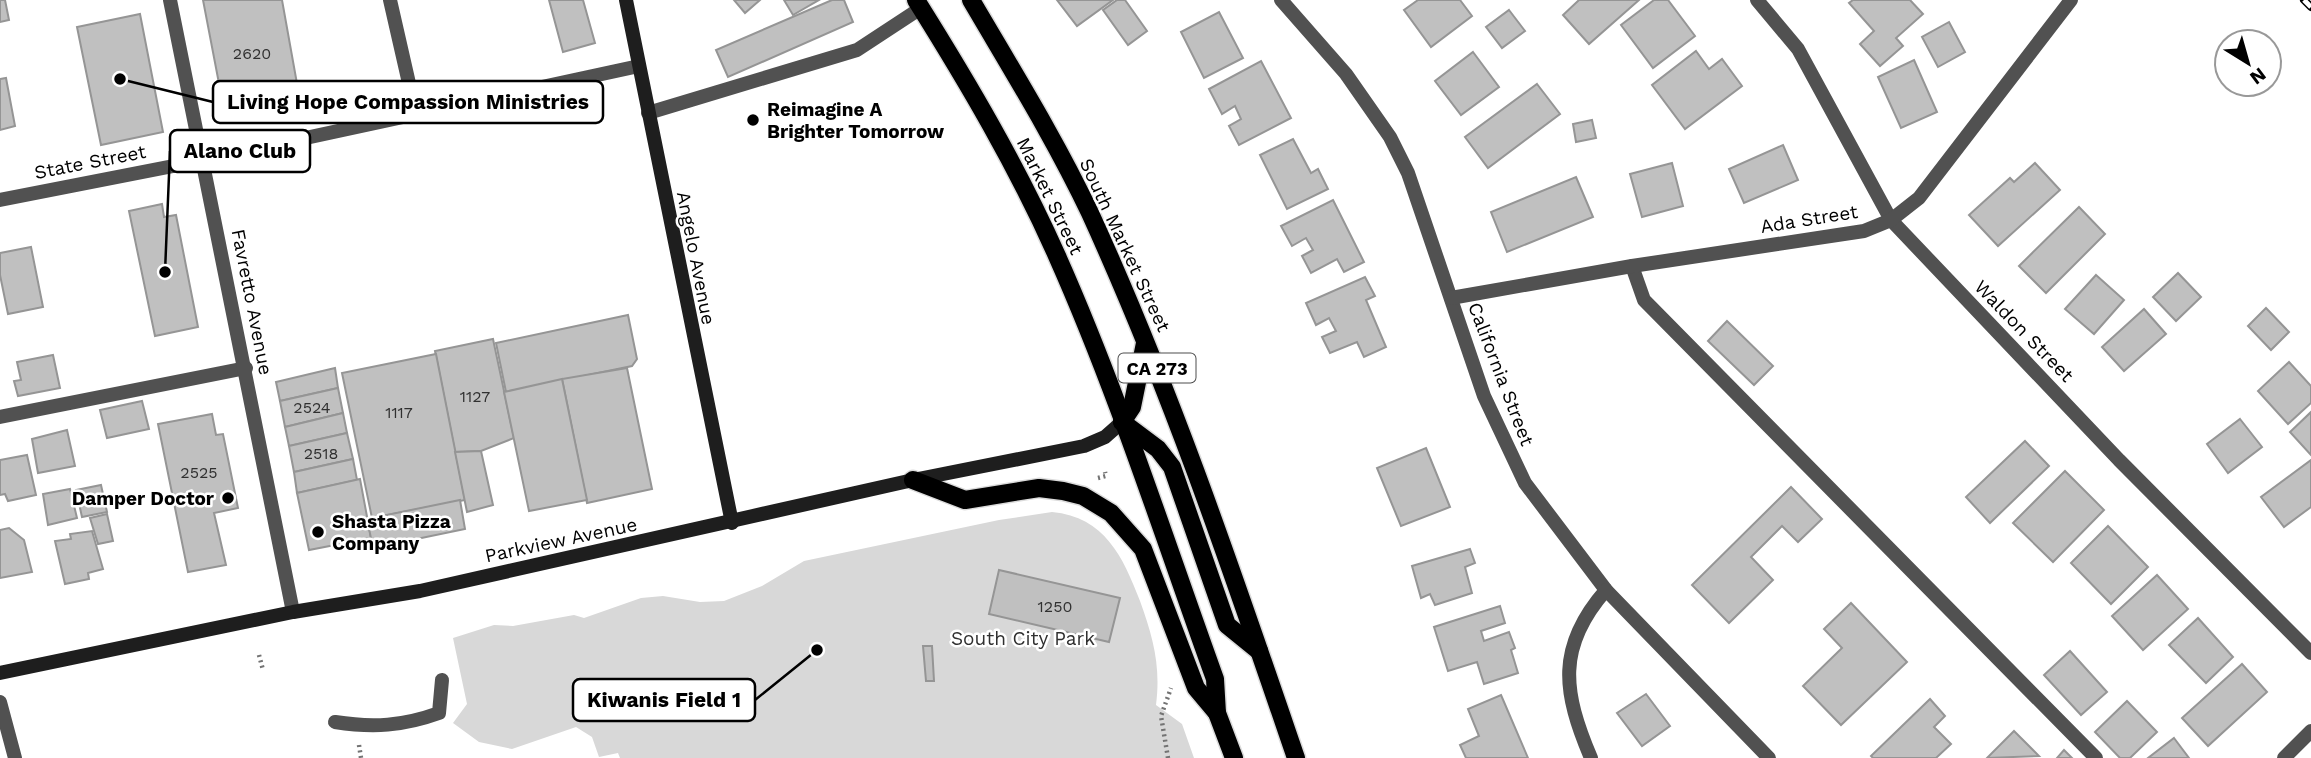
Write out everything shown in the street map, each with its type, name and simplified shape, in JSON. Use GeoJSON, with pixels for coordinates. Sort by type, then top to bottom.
{"type":"FeatureCollection","features":[{"type":"Feature","properties":{"kind":"main road","name":"Angelo Avenue"},"geometry":{"type":"LineString","coordinates":[[626,0],[732,523]]}},
{"type":"Feature","properties":{"kind":"main road","name":"South Market Street"},"geometry":{"type":"LineString","coordinates":[[971,0],[1047,128],[1089,212],[1145,339],[1179,421],[1296,758]]}},
{"type":"Feature","properties":{"kind":"main road","name":"Market Street"},"geometry":{"type":"LineString","coordinates":[[918,4],[978,101],[1032,203],[1095,345],[1122,422]]}},
{"type":"Feature","properties":{"kind":"main road"},"geometry":{"type":"LineString","coordinates":[[1145,339],[1137,390],[1132,407],[1122,422],[1158,449],[1172,467],[1227,625],[1260,652]]}},
{"type":"Feature","properties":{"kind":"main road","name":"Parkview Avenue"},"geometry":{"type":"LineString","coordinates":[[0,673],[293,612],[420,591],[914,480],[1084,446],[1105,437],[1122,422]]}},
{"type":"Feature","properties":{"kind":"main road","name":"CA 273"},"geometry":{"type":"LineString","coordinates":[[1122,422],[1215,679],[1217,713],[1234,758]]}},
{"type":"Feature","properties":{"kind":"main road"},"geometry":{"type":"LineString","coordinates":[[914,480],[965,500],[1038,488],[1063,491],[1083,496],[1111,513],[1143,549],[1196,688],[1217,713]]}},
{"type":"Feature","properties":{"kind":"street","name":"Favretto Avenue"},"geometry":{"type":"LineString","coordinates":[[170,0],[293,612]]}},
{"type":"Feature","properties":{"kind":"street"},"geometry":{"type":"LineString","coordinates":[[390,0],[416,114]]}},
{"type":"Feature","properties":{"kind":"street","name":"California Street"},"geometry":{"type":"LineString","coordinates":[[1281,0],[1346,74],[1390,137],[1408,173],[1488,406],[1525,483],[1606,590],[1769,758]]}},
{"type":"Feature","properties":{"kind":"street","name":"Waldon Street"},"geometry":{"type":"LineString","coordinates":[[1757,0],[1798,49],[1891,220],[2119,460],[2311,653]]}},
{"type":"Feature","properties":{"kind":"street","name":"Ada Street"},"geometry":{"type":"LineString","coordinates":[[1451,298],[1632,266],[1864,231],[1891,220],[1919,198],[2071,0]]}},
{"type":"Feature","properties":{"kind":"street"},"geometry":{"type":"LineString","coordinates":[[648,113],[857,50],[918,4]]}},
{"type":"Feature","properties":{"kind":"street","name":"State Street"},"geometry":{"type":"LineString","coordinates":[[0,200],[204,160],[639,66]]}},
{"type":"Feature","properties":{"kind":"street"},"geometry":{"type":"LineString","coordinates":[[1632,266],[1644,300],[2096,758]]}},
{"type":"Feature","properties":{"kind":"street"},"geometry":{"type":"LineString","coordinates":[[0,417],[246,368]]}},
{"type":"Feature","properties":{"kind":"street"},"geometry":{"type":"LineString","coordinates":[[1591,758],[1575,720],[1568,663],[1574,639],[1587,611],[1606,590]]}},
{"type":"Feature","properties":{"kind":"street"},"geometry":{"type":"LineString","coordinates":[[335,722],[370,728],[412,723],[439,713],[442,680]]}},
{"type":"Feature","properties":{"kind":"street"},"geometry":{"type":"LineString","coordinates":[[0,702],[15,758]]}},
{"type":"Feature","properties":{"kind":"street"},"geometry":{"type":"LineString","coordinates":[[2284,758],[2311,732]]}},
{"type":"Feature","properties":{"kind":"path"},"geometry":{"type":"LineString","coordinates":[[259,655],[263,670]]}},
{"type":"Feature","properties":{"kind":"path"},"geometry":{"type":"LineString","coordinates":[[1168,758],[1161,716],[1173,684]]}},
{"type":"Feature","properties":{"kind":"green space","name":"South City Park"},"geometry":{"type":"Polygon","coordinates":[[[1052,512],[1070,515],[1086,522],[1110,542],[1119,555],[1140,601],[1152,639],[1157,664],[1156,705],[1182,724],[1194,758],[620,758],[618,753],[599,757],[592,737],[576,727],[512,749],[479,742],[453,723],[467,704],[453,638],[494,625],[513,626],[574,615],[584,618],[641,598],[663,596],[700,602],[724,601],[762,586],[804,561],[999,520],[1052,512]]]}},
{"type":"Feature","properties":{"kind":"building"},"geometry":{"type":"Polygon","coordinates":[[[0,0],[5,0],[9,20],[0,22],[0,0]]]}},
{"type":"Feature","properties":{"kind":"building"},"geometry":{"type":"Polygon","coordinates":[[[203,0],[282,0],[301,106],[226,120],[203,0]]]}},
{"type":"Feature","properties":{"kind":"building"},"geometry":{"type":"Polygon","coordinates":[[[549,0],[583,0],[595,43],[563,52],[549,0]]]}},
{"type":"Feature","properties":{"kind":"building"},"geometry":{"type":"Polygon","coordinates":[[[734,0],[760,0],[745,13],[734,0]]]}},
{"type":"Feature","properties":{"kind":"building"},"geometry":{"type":"Polygon","coordinates":[[[784,0],[819,0],[793,15],[784,0]]]}},
{"type":"Feature","properties":{"kind":"building"},"geometry":{"type":"Polygon","coordinates":[[[832,0],[844,0],[853,22],[728,77],[716,50],[832,0]]]}},
{"type":"Feature","properties":{"kind":"building"},"geometry":{"type":"Polygon","coordinates":[[[1057,0],[1113,0],[1077,26],[1057,0]]]}},
{"type":"Feature","properties":{"kind":"building"},"geometry":{"type":"Polygon","coordinates":[[[1117,0],[1125,0],[1147,31],[1128,45],[1103,10],[1117,0]]]}},
{"type":"Feature","properties":{"kind":"building"},"geometry":{"type":"Polygon","coordinates":[[[1418,0],[1460,0],[1472,16],[1431,47],[1404,10],[1418,0]]]}},
{"type":"Feature","properties":{"kind":"building"},"geometry":{"type":"Polygon","coordinates":[[[1579,0],[1639,0],[1589,44],[1563,15],[1579,0]]]}},
{"type":"Feature","properties":{"kind":"building"},"geometry":{"type":"Polygon","coordinates":[[[1654,0],[1668,0],[1695,36],[1653,68],[1621,25],[1654,0]]]}},
{"type":"Feature","properties":{"kind":"building"},"geometry":{"type":"Polygon","coordinates":[[[1853,0],[1910,0],[1923,14],[1896,38],[1903,46],[1880,66],[1860,44],[1874,31],[1849,3],[1853,0]]]}},
{"type":"Feature","properties":{"kind":"building"},"geometry":{"type":"Polygon","coordinates":[[[1509,10],[1525,31],[1502,48],[1486,27],[1509,10]]]}},
{"type":"Feature","properties":{"kind":"building"},"geometry":{"type":"Polygon","coordinates":[[[1219,12],[1243,58],[1204,78],[1181,32],[1219,12]]]}},
{"type":"Feature","properties":{"kind":"building"},"geometry":{"type":"Polygon","coordinates":[[[140,14],[163,132],[101,145],[77,27],[140,14]]]}},
{"type":"Feature","properties":{"kind":"building"},"geometry":{"type":"Polygon","coordinates":[[[1949,22],[1965,52],[1938,67],[1922,37],[1949,22]]]}},
{"type":"Feature","properties":{"kind":"building"},"geometry":{"type":"Polygon","coordinates":[[[1696,51],[1709,69],[1722,59],[1742,86],[1685,129],[1652,85],[1696,51]]]}},
{"type":"Feature","properties":{"kind":"building"},"geometry":{"type":"Polygon","coordinates":[[[1473,52],[1499,87],[1461,115],[1435,81],[1473,52]]]}},
{"type":"Feature","properties":{"kind":"building"},"geometry":{"type":"Polygon","coordinates":[[[1914,60],[1937,112],[1901,128],[1878,77],[1914,60]]]}},
{"type":"Feature","properties":{"kind":"building"},"geometry":{"type":"Polygon","coordinates":[[[1261,61],[1291,118],[1239,145],[1229,126],[1241,119],[1235,106],[1222,114],[1209,89],[1261,61]]]}},
{"type":"Feature","properties":{"kind":"building"},"geometry":{"type":"Polygon","coordinates":[[[6,78],[15,126],[0,130],[0,79],[6,78]]]}},
{"type":"Feature","properties":{"kind":"building"},"geometry":{"type":"Polygon","coordinates":[[[1537,84],[1560,114],[1488,168],[1465,137],[1537,84]]]}},
{"type":"Feature","properties":{"kind":"building"},"geometry":{"type":"Polygon","coordinates":[[[1592,120],[1596,138],[1576,142],[1573,124],[1592,120]]]}},
{"type":"Feature","properties":{"kind":"building"},"geometry":{"type":"Polygon","coordinates":[[[1293,139],[1311,173],[1318,169],[1328,189],[1287,209],[1260,155],[1293,139]]]}},
{"type":"Feature","properties":{"kind":"building"},"geometry":{"type":"Polygon","coordinates":[[[1783,145],[1798,180],[1744,203],[1729,169],[1783,145]]]}},
{"type":"Feature","properties":{"kind":"building"},"geometry":{"type":"Polygon","coordinates":[[[1672,163],[1683,206],[1642,217],[1630,174],[1672,163]]]}},
{"type":"Feature","properties":{"kind":"building"},"geometry":{"type":"Polygon","coordinates":[[[2035,163],[2060,190],[1998,246],[1969,215],[2010,178],[2014,182],[2035,163]]]}},
{"type":"Feature","properties":{"kind":"building"},"geometry":{"type":"Polygon","coordinates":[[[1576,177],[1593,217],[1507,252],[1491,212],[1576,177]]]}},
{"type":"Feature","properties":{"kind":"building"},"geometry":{"type":"Polygon","coordinates":[[[1333,200],[1364,262],[1344,272],[1337,259],[1311,273],[1302,256],[1313,250],[1306,238],[1292,246],[1281,226],[1333,200]]]}},
{"type":"Feature","properties":{"kind":"building"},"geometry":{"type":"Polygon","coordinates":[[[162,204],[164,217],[176,215],[198,327],[155,336],[129,211],[162,204]]]}},
{"type":"Feature","properties":{"kind":"building"},"geometry":{"type":"Polygon","coordinates":[[[2079,207],[2105,234],[2046,293],[2019,266],[2079,207]]]}},
{"type":"Feature","properties":{"kind":"building"},"geometry":{"type":"Polygon","coordinates":[[[31,247],[43,307],[8,314],[0,275],[0,253],[31,247]]]}},
{"type":"Feature","properties":{"kind":"building"},"geometry":{"type":"Polygon","coordinates":[[[2178,273],[2201,297],[2176,321],[2153,297],[2178,273]]]}},
{"type":"Feature","properties":{"kind":"building"},"geometry":{"type":"Polygon","coordinates":[[[2096,275],[2124,300],[2094,334],[2065,309],[2096,275]]]}},
{"type":"Feature","properties":{"kind":"building"},"geometry":{"type":"Polygon","coordinates":[[[1365,277],[1375,296],[1366,300],[1386,347],[1364,357],[1357,342],[1330,353],[1322,337],[1336,331],[1329,318],[1316,325],[1306,303],[1365,277]]]}},
{"type":"Feature","properties":{"kind":"building"},"geometry":{"type":"Polygon","coordinates":[[[2266,308],[2289,332],[2271,350],[2248,326],[2266,308]]]}},
{"type":"Feature","properties":{"kind":"building"},"geometry":{"type":"Polygon","coordinates":[[[2144,309],[2166,334],[2124,371],[2102,347],[2144,309]]]}},
{"type":"Feature","properties":{"kind":"building"},"geometry":{"type":"Polygon","coordinates":[[[628,315],[637,359],[632,366],[506,392],[496,343],[628,315]]]}},
{"type":"Feature","properties":{"kind":"building"},"geometry":{"type":"Polygon","coordinates":[[[1727,321],[1773,366],[1754,385],[1708,341],[1727,321]]]}},
{"type":"Feature","properties":{"kind":"building"},"geometry":{"type":"Polygon","coordinates":[[[493,339],[514,438],[481,451],[455,452],[435,351],[493,339]]]}},
{"type":"Feature","properties":{"kind":"building"},"geometry":{"type":"Polygon","coordinates":[[[436,354],[465,500],[372,518],[342,373],[436,354]]]}},
{"type":"Feature","properties":{"kind":"building"},"geometry":{"type":"Polygon","coordinates":[[[53,355],[60,388],[18,396],[14,381],[21,380],[17,362],[53,355]]]}},
{"type":"Feature","properties":{"kind":"building"},"geometry":{"type":"Polygon","coordinates":[[[2289,362],[2311,386],[2311,403],[2288,424],[2258,391],[2289,362]]]}},
{"type":"Feature","properties":{"kind":"building"},"geometry":{"type":"Polygon","coordinates":[[[335,368],[338,388],[280,401],[276,382],[335,368]]]}},
{"type":"Feature","properties":{"kind":"building"},"geometry":{"type":"Polygon","coordinates":[[[627,368],[652,489],[587,503],[562,379],[627,368]]]}},
{"type":"Feature","properties":{"kind":"building"},"geometry":{"type":"Polygon","coordinates":[[[562,379],[587,500],[529,511],[504,392],[562,379]]]}},
{"type":"Feature","properties":{"kind":"building"},"geometry":{"type":"Polygon","coordinates":[[[338,388],[343,413],[285,427],[280,401],[338,388]]]}},
{"type":"Feature","properties":{"kind":"building"},"geometry":{"type":"Polygon","coordinates":[[[142,401],[149,429],[107,438],[100,410],[142,401]]]}},
{"type":"Feature","properties":{"kind":"building"},"geometry":{"type":"Polygon","coordinates":[[[2311,412],[2311,455],[2290,432],[2311,412]]]}},
{"type":"Feature","properties":{"kind":"building"},"geometry":{"type":"Polygon","coordinates":[[[343,413],[347,433],[289,446],[285,427],[343,413]]]}},
{"type":"Feature","properties":{"kind":"building"},"geometry":{"type":"Polygon","coordinates":[[[212,414],[216,435],[223,434],[238,508],[214,513],[226,565],[188,572],[158,424],[212,414]]]}},
{"type":"Feature","properties":{"kind":"building"},"geometry":{"type":"Polygon","coordinates":[[[2240,419],[2262,447],[2228,473],[2207,444],[2240,419]]]}},
{"type":"Feature","properties":{"kind":"building"},"geometry":{"type":"Polygon","coordinates":[[[67,430],[75,466],[38,473],[32,439],[67,430]]]}},
{"type":"Feature","properties":{"kind":"building"},"geometry":{"type":"Polygon","coordinates":[[[347,433],[353,459],[294,472],[289,446],[347,433]]]}},
{"type":"Feature","properties":{"kind":"building"},"geometry":{"type":"Polygon","coordinates":[[[2025,441],[2049,466],[1990,523],[1966,497],[2025,441]]]}},
{"type":"Feature","properties":{"kind":"building"},"geometry":{"type":"Polygon","coordinates":[[[1426,448],[1450,507],[1401,526],[1377,468],[1426,448]]]}},
{"type":"Feature","properties":{"kind":"building"},"geometry":{"type":"Polygon","coordinates":[[[481,451],[493,505],[467,512],[455,452],[481,451]]]}},
{"type":"Feature","properties":{"kind":"building"},"geometry":{"type":"Polygon","coordinates":[[[27,455],[36,495],[8,501],[5,494],[0,495],[0,460],[27,455]]]}},
{"type":"Feature","properties":{"kind":"building"},"geometry":{"type":"Polygon","coordinates":[[[353,459],[357,480],[297,493],[294,472],[353,459]]]}},
{"type":"Feature","properties":{"kind":"building"},"geometry":{"type":"Polygon","coordinates":[[[2311,460],[2311,507],[2284,527],[2261,497],[2311,460]]]}},
{"type":"Feature","properties":{"kind":"building"},"geometry":{"type":"Polygon","coordinates":[[[2065,471],[2104,510],[2053,562],[2013,523],[2065,471]]]}},
{"type":"Feature","properties":{"kind":"building"},"geometry":{"type":"Polygon","coordinates":[[[360,479],[371,538],[309,550],[297,493],[360,479]]]}},
{"type":"Feature","properties":{"kind":"building"},"geometry":{"type":"Polygon","coordinates":[[[101,485],[107,512],[82,517],[76,490],[101,485]]]}},
{"type":"Feature","properties":{"kind":"building"},"geometry":{"type":"Polygon","coordinates":[[[1791,487],[1822,519],[1798,542],[1782,526],[1751,557],[1773,580],[1729,623],[1692,585],[1791,487]]]}},
{"type":"Feature","properties":{"kind":"building"},"geometry":{"type":"Polygon","coordinates":[[[70,489],[77,518],[48,525],[43,494],[70,489]]]}},
{"type":"Feature","properties":{"kind":"building"},"geometry":{"type":"Polygon","coordinates":[[[460,500],[465,529],[373,548],[367,519],[460,500]]]}},
{"type":"Feature","properties":{"kind":"building"},"geometry":{"type":"Polygon","coordinates":[[[107,514],[113,541],[98,544],[90,518],[107,514]]]}},
{"type":"Feature","properties":{"kind":"building"},"geometry":{"type":"Polygon","coordinates":[[[2108,526],[2148,567],[2111,604],[2071,563],[2108,526]]]}},
{"type":"Feature","properties":{"kind":"building"},"geometry":{"type":"Polygon","coordinates":[[[9,528],[24,540],[32,572],[0,578],[0,530],[9,528]]]}},
{"type":"Feature","properties":{"kind":"building"},"geometry":{"type":"Polygon","coordinates":[[[92,531],[103,569],[88,573],[89,579],[65,584],[55,541],[71,539],[70,534],[92,531]]]}},
{"type":"Feature","properties":{"kind":"building"},"geometry":{"type":"Polygon","coordinates":[[[1470,549],[1475,563],[1465,567],[1472,593],[1435,605],[1430,594],[1421,598],[1412,566],[1470,549]]]}},
{"type":"Feature","properties":{"kind":"building"},"geometry":{"type":"Polygon","coordinates":[[[999,570],[1120,598],[1109,642],[989,614],[999,570]]]}},
{"type":"Feature","properties":{"kind":"building"},"geometry":{"type":"Polygon","coordinates":[[[2157,575],[2188,609],[2143,650],[2112,616],[2157,575]]]}},
{"type":"Feature","properties":{"kind":"building"},"geometry":{"type":"Polygon","coordinates":[[[1851,603],[1907,662],[1841,725],[1803,686],[1842,648],[1824,629],[1851,603]]]}},
{"type":"Feature","properties":{"kind":"building"},"geometry":{"type":"Polygon","coordinates":[[[1500,606],[1505,623],[1481,631],[1484,641],[1509,632],[1515,648],[1511,650],[1518,673],[1484,684],[1477,662],[1448,671],[1434,627],[1500,606]]]}},
{"type":"Feature","properties":{"kind":"building"},"geometry":{"type":"Polygon","coordinates":[[[2198,618],[2233,657],[2206,683],[2169,645],[2198,618]]]}},
{"type":"Feature","properties":{"kind":"building"},"geometry":{"type":"Polygon","coordinates":[[[923,646],[932,646],[934,681],[926,681],[923,646]]]}},
{"type":"Feature","properties":{"kind":"building"},"geometry":{"type":"Polygon","coordinates":[[[2070,651],[2107,692],[2081,715],[2044,675],[2070,651]]]}},
{"type":"Feature","properties":{"kind":"building"},"geometry":{"type":"Polygon","coordinates":[[[2242,664],[2267,692],[2208,746],[2182,718],[2242,664]]]}},
{"type":"Feature","properties":{"kind":"building"},"geometry":{"type":"Polygon","coordinates":[[[1646,694],[1670,726],[1642,746],[1617,713],[1646,694]]]}},
{"type":"Feature","properties":{"kind":"building"},"geometry":{"type":"Polygon","coordinates":[[[1501,695],[1528,758],[1466,758],[1460,745],[1479,736],[1468,709],[1501,695]]]}},
{"type":"Feature","properties":{"kind":"building"},"geometry":{"type":"Polygon","coordinates":[[[1930,699],[1945,716],[1934,727],[1951,744],[1936,758],[1871,756],[1930,699]]]}},
{"type":"Feature","properties":{"kind":"building"},"geometry":{"type":"Polygon","coordinates":[[[2127,701],[2157,732],[2130,758],[2120,758],[2095,732],[2127,701]]]}},
{"type":"Feature","properties":{"kind":"building"},"geometry":{"type":"Polygon","coordinates":[[[2014,731],[2039,756],[1987,758],[2014,731]]]}},
{"type":"Feature","properties":{"kind":"building"},"geometry":{"type":"Polygon","coordinates":[[[2174,738],[2189,758],[2148,758],[2174,738]]]}},
{"type":"Feature","properties":{"kind":"building"},"geometry":{"type":"Polygon","coordinates":[[[2064,750],[2072,758],[2057,758],[2064,750]]]}},
{"type":"Feature","properties":{"kind":"railway"},"geometry":{"type":"LineString","coordinates":[[2304,0],[2311,7]]}},
{"type":"Feature","properties":{"kind":"place","name":"Living Hope Compassion Ministries"},"geometry":{"type":"Point","coordinates":[120,79]}},
{"type":"Feature","properties":{"kind":"place","name":"Reimagine A Brighter Tomorrow"},"geometry":{"type":"Point","coordinates":[753,120]}},
{"type":"Feature","properties":{"kind":"place","name":"Alano Club"},"geometry":{"type":"Point","coordinates":[165,272]}},
{"type":"Feature","properties":{"kind":"place","name":"Damper Doctor"},"geometry":{"type":"Point","coordinates":[228,498]}},
{"type":"Feature","properties":{"kind":"place","name":"Shasta Pizza Company"},"geometry":{"type":"Point","coordinates":[318,532]}},
{"type":"Feature","properties":{"kind":"place","name":"Kiwanis Field 1"},"geometry":{"type":"Point","coordinates":[817,650]}}]}
